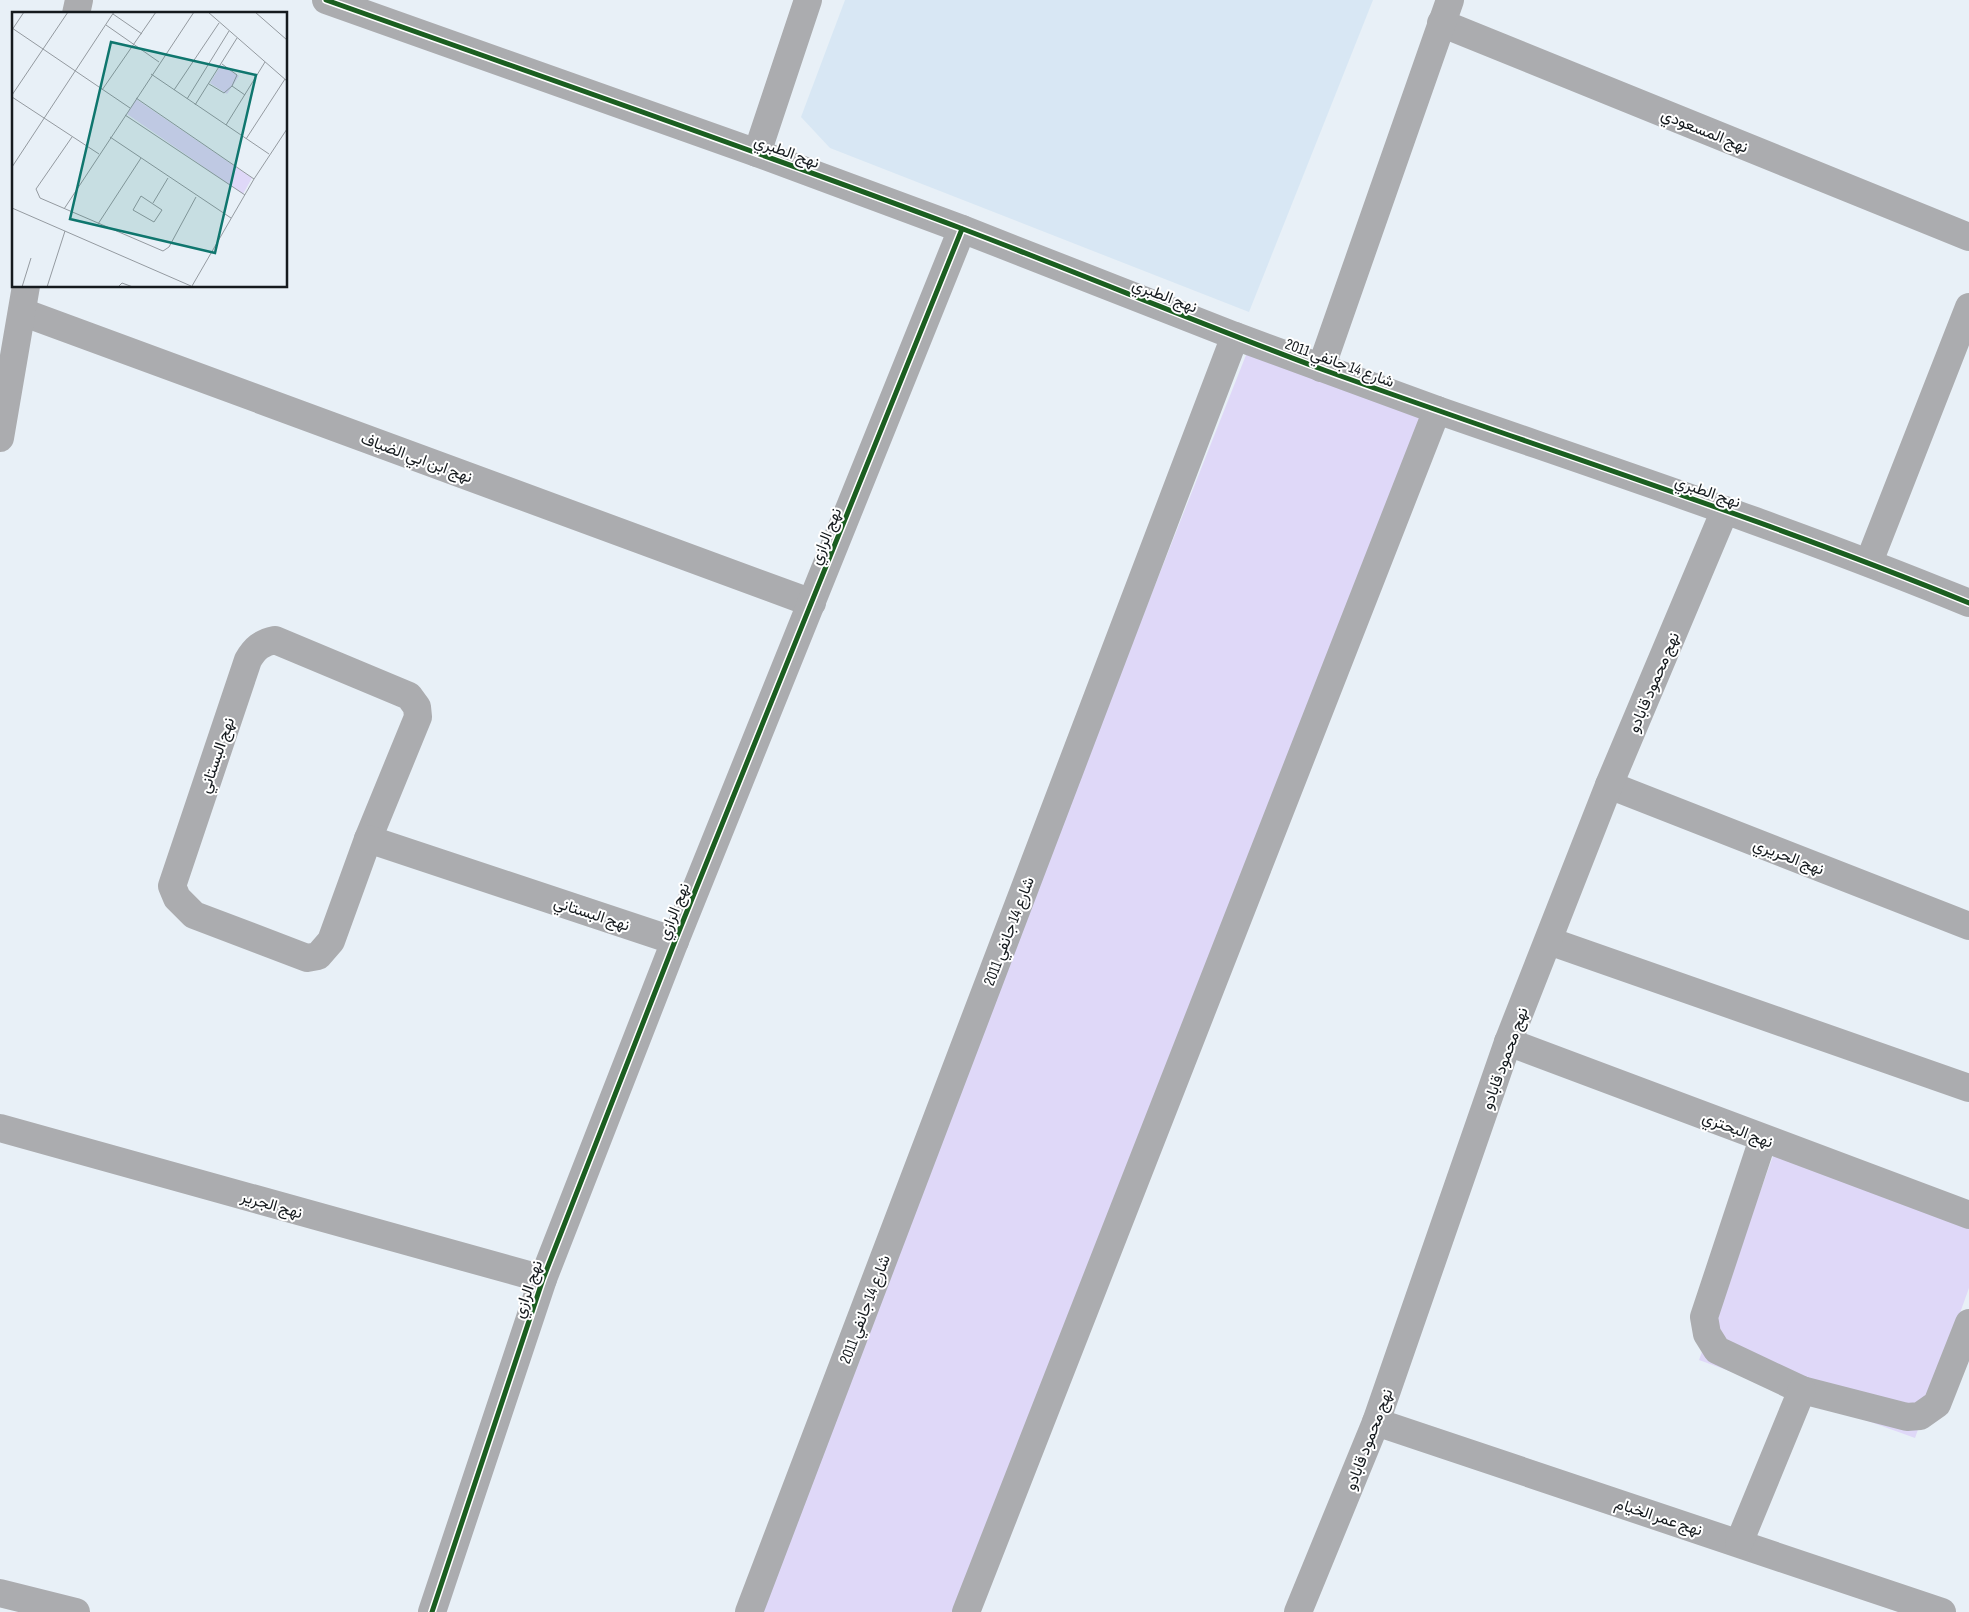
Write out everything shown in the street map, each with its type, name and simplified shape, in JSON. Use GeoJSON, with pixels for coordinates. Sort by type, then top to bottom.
{"type":"FeatureCollection","features":[{"type":"Feature","properties":{"kind":"street","name":"نهج الطبري"},"geometry":{"type":"LineString","coordinates":[[326,0],[757,153],[962,229],[1234,336]]}},
{"type":"Feature","properties":{"kind":"street"},"geometry":{"type":"LineString","coordinates":[[757,153],[808,0]]}},
{"type":"Feature","properties":{"kind":"street","name":"نهج المسعودي"},"geometry":{"type":"LineString","coordinates":[[1445,11],[1969,237]]}},
{"type":"Feature","properties":{"kind":"street","name":"شارع 14 جانفي 2011"},"geometry":{"type":"LineString","coordinates":[[1321,368],[1445,11]]}},
{"type":"Feature","properties":{"kind":"street","name":"نهج الرازي"},"geometry":{"type":"LineString","coordinates":[[432,1612],[543,1279],[675,941],[962,229]]}},
{"type":"Feature","properties":{"kind":"street"},"geometry":{"type":"LineString","coordinates":[[0,438],[24,299]]}},
{"type":"Feature","properties":{"kind":"street","name":"نهج ابن ابي الضياف"},"geometry":{"type":"LineString","coordinates":[[24,299],[812,603]]}},
{"type":"Feature","properties":{"kind":"street"},"geometry":{"type":"LineString","coordinates":[[1869,562],[1969,306]]}},
{"type":"Feature","properties":{"kind":"street","name":"شارع 14 جانفي 2011"},"geometry":{"type":"LineString","coordinates":[[749,1612],[1234,336],[1437,410]]}},
{"type":"Feature","properties":{"kind":"street","name":"نهج الطبري"},"geometry":{"type":"LineString","coordinates":[[1437,410],[1869,562],[1969,603]]}},
{"type":"Feature","properties":{"kind":"street"},"geometry":{"type":"LineString","coordinates":[[966,1612],[1437,410]]}},
{"type":"Feature","properties":{"kind":"street","name":"نهج محمود قابادو"},"geometry":{"type":"LineString","coordinates":[[1298,1612],[1376,1422],[1508,1042],[1609,785],[1725,510]]}},
{"type":"Feature","properties":{"kind":"street","name":"نهج البستاني"},"geometry":{"type":"LineString","coordinates":[[275,640],[408,696],[417,707],[418,717],[368,839],[331,942],[318,956],[307,958],[194,915],[177,898],[172,886],[248,660],[263,643],[275,640]]}},
{"type":"Feature","properties":{"kind":"street","name":"نهج الحريري"},"geometry":{"type":"LineString","coordinates":[[1609,785],[1969,926]]}},
{"type":"Feature","properties":{"kind":"street","name":"نهج البستاني"},"geometry":{"type":"LineString","coordinates":[[368,839],[675,941]]}},
{"type":"Feature","properties":{"kind":"street"},"geometry":{"type":"LineString","coordinates":[[1549,941],[1969,1088]]}},
{"type":"Feature","properties":{"kind":"street","name":"نهج البحتري"},"geometry":{"type":"LineString","coordinates":[[1508,1042],[1969,1214]]}},
{"type":"Feature","properties":{"kind":"street","name":"نهج الجرير"},"geometry":{"type":"LineString","coordinates":[[0,1128],[543,1279]]}},
{"type":"Feature","properties":{"kind":"street"},"geometry":{"type":"LineString","coordinates":[[1764,1139],[1704,1317],[1707,1334],[1716,1350],[1802,1390],[1907,1417],[1920,1416],[1937,1404],[1969,1323]]}},
{"type":"Feature","properties":{"kind":"street"},"geometry":{"type":"LineString","coordinates":[[1739,1543],[1802,1390]]}},
{"type":"Feature","properties":{"kind":"street","name":"نهج عمر الخيام"},"geometry":{"type":"LineString","coordinates":[[1376,1422],[1942,1612]]}},
{"type":"Feature","properties":{"kind":"street"},"geometry":{"type":"LineString","coordinates":[[0,1593],[76,1612]]}},
{"type":"Feature","properties":{"kind":"shaded area"},"geometry":{"type":"Polygon","coordinates":[[[845,0],[1373,0],[1249,312],[830,148],[801,117],[845,0]]]}},
{"type":"Feature","properties":{"kind":"shaded area"},"geometry":{"type":"Polygon","coordinates":[[[1248,350],[1431,406],[964,1612],[749,1612],[1248,350]]]}},
{"type":"Feature","properties":{"kind":"shaded area"},"geometry":{"type":"Polygon","coordinates":[[[1777,1145],[1969,1211],[1969,1288],[1915,1438],[1699,1360],[1777,1145]]]}},
{"type":"Feature","properties":{"kind":"cycle path"},"geometry":{"type":"LineString","coordinates":[[326,0],[804,170],[963,229],[1324,370],[1809,541],[1969,603]]}},
{"type":"Feature","properties":{"kind":"cycle path"},"geometry":{"type":"LineString","coordinates":[[432,1612],[543,1279],[675,941],[962,229]]}}]}
